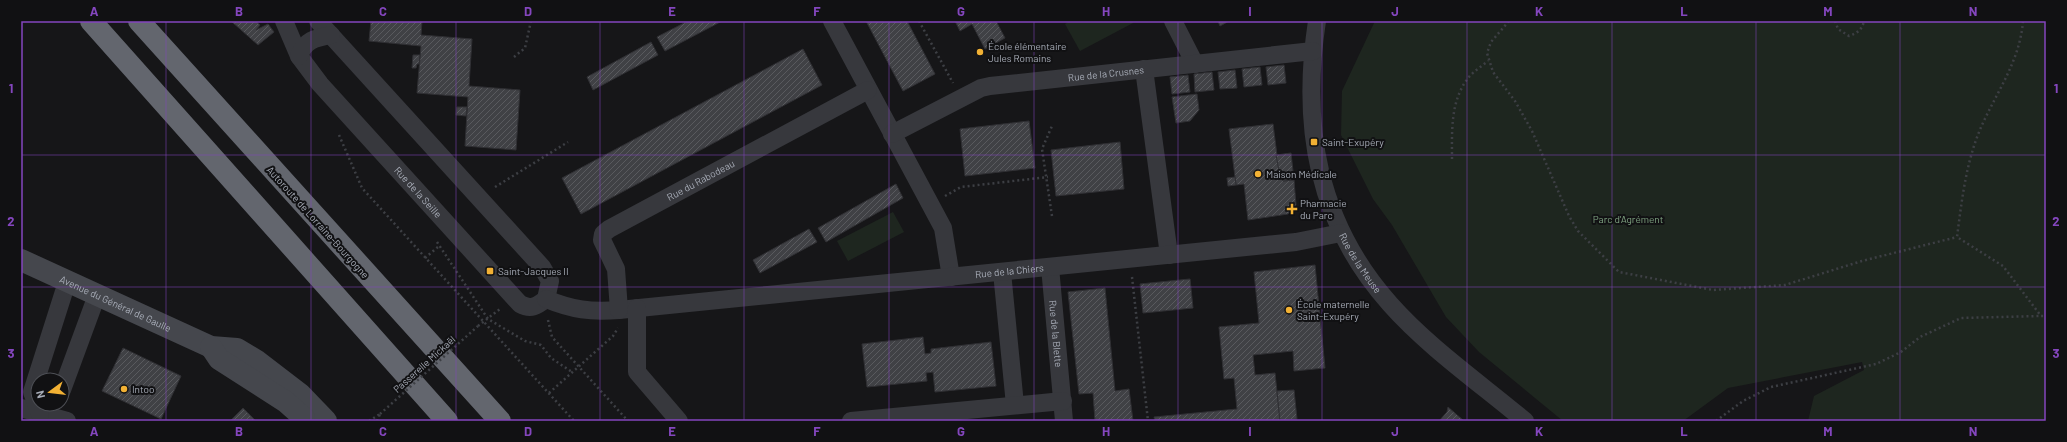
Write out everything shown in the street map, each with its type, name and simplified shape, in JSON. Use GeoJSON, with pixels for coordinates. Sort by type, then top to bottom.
{"type":"FeatureCollection","features":[{"type":"Feature","properties":{"kind":"highway"},"geometry":{"type":"LineString","coordinates":[[91,21],[447,421]]}},
{"type":"Feature","properties":{"kind":"highway","name":"Autoroute de Lorraine-Bourgogne"},"geometry":{"type":"LineString","coordinates":[[139,21],[500,421]]}},
{"type":"Feature","properties":{"kind":"main road","name":"Avenue du Général de Gaulle"},"geometry":{"type":"LineString","coordinates":[[21,260],[211,347],[236,349],[257,361],[300,394],[326,421]]}},
{"type":"Feature","properties":{"kind":"main road","name":"Avenue du Général de Gaulle"},"geometry":{"type":"LineString","coordinates":[[211,347],[219,359],[280,398],[308,421]]}},
{"type":"Feature","properties":{"kind":"street","name":"Rue de la Seille"},"geometry":{"type":"LineString","coordinates":[[284,21],[299,56],[320,84],[520,304],[527,308],[531,308],[546,299]]}},
{"type":"Feature","properties":{"kind":"street"},"geometry":{"type":"LineString","coordinates":[[318,21],[547,274],[550,281],[546,299],[567,307],[593,312],[637,308],[637,372],[679,421]]}},
{"type":"Feature","properties":{"kind":"street"},"geometry":{"type":"LineString","coordinates":[[832,21],[943,228],[951,277]]}},
{"type":"Feature","properties":{"kind":"street"},"geometry":{"type":"LineString","coordinates":[[1173,21],[1195,64]]}},
{"type":"Feature","properties":{"kind":"street","name":"Rue de la Meuse"},"geometry":{"type":"LineString","coordinates":[[1317,21],[1313,51],[1310,106],[1314,142],[1321,176],[1341,233],[1375,286],[1399,314],[1426,339],[1525,421]]}},
{"type":"Feature","properties":{"kind":"street"},"geometry":{"type":"LineString","coordinates":[[299,56],[306,42],[331,36]]}},
{"type":"Feature","properties":{"kind":"street"},"geometry":{"type":"LineString","coordinates":[[1144,69],[1313,51]]}},
{"type":"Feature","properties":{"kind":"street","name":"Rue de la Crusnes"},"geometry":{"type":"LineString","coordinates":[[892,134],[980,88],[1144,69],[1169,255]]}},
{"type":"Feature","properties":{"kind":"street","name":"Rue du Rabodeau"},"geometry":{"type":"LineString","coordinates":[[619,310],[616,269],[602,240],[603,234],[609,229],[868,90]]}},
{"type":"Feature","properties":{"kind":"street","name":"Rue de la Chiers"},"geometry":{"type":"LineString","coordinates":[[637,308],[1296,242],[1341,233]]}},
{"type":"Feature","properties":{"kind":"street","name":"Rue de la Blette"},"geometry":{"type":"LineString","coordinates":[[1050,267],[1064,421]]}},
{"type":"Feature","properties":{"kind":"street"},"geometry":{"type":"LineString","coordinates":[[1002,272],[1015,405]]}},
{"type":"Feature","properties":{"kind":"street"},"geometry":{"type":"LineString","coordinates":[[43,413],[32,392],[67,282]]}},
{"type":"Feature","properties":{"kind":"street"},"geometry":{"type":"LineString","coordinates":[[69,372],[98,295]]}},
{"type":"Feature","properties":{"kind":"street"},"geometry":{"type":"LineString","coordinates":[[850,421],[1062,401]]}},
{"type":"Feature","properties":{"kind":"street"},"geometry":{"type":"LineString","coordinates":[[21,408],[67,421]]}},
{"type":"Feature","properties":{"kind":"path"},"geometry":{"type":"LineString","coordinates":[[514,57],[525,48],[531,21]]}},
{"type":"Feature","properties":{"kind":"path"},"geometry":{"type":"LineString","coordinates":[[919,21],[961,98]]}},
{"type":"Feature","properties":{"kind":"path"},"geometry":{"type":"LineString","coordinates":[[1509,21],[1491,42],[1487,53],[1488,61],[1493,72],[1515,101],[1532,131],[1569,216],[1578,231],[1619,272],[1713,290],[1785,285],[1862,260],[1957,238],[2004,266],[2041,316]]}},
{"type":"Feature","properties":{"kind":"path"},"geometry":{"type":"LineString","coordinates":[[1835,21],[1838,29],[1849,36],[1856,34],[1862,28],[1864,21]]}},
{"type":"Feature","properties":{"kind":"path"},"geometry":{"type":"LineString","coordinates":[[1957,238],[1962,196],[1972,151],[1982,125],[2016,55],[2022,36],[2023,21]]}},
{"type":"Feature","properties":{"kind":"path"},"geometry":{"type":"LineString","coordinates":[[1452,159],[1453,118],[1458,95],[1469,77],[1488,61]]}},
{"type":"Feature","properties":{"kind":"path"},"geometry":{"type":"LineString","coordinates":[[1052,126],[1042,149],[1048,177],[1052,216]]}},
{"type":"Feature","properties":{"kind":"path"},"geometry":{"type":"LineString","coordinates":[[337,132],[362,188],[574,421]]}},
{"type":"Feature","properties":{"kind":"path"},"geometry":{"type":"LineString","coordinates":[[478,198],[568,142]]}},
{"type":"Feature","properties":{"kind":"path"},"geometry":{"type":"LineString","coordinates":[[930,204],[961,187],[1048,177]]}},
{"type":"Feature","properties":{"kind":"path"},"geometry":{"type":"LineString","coordinates":[[434,238],[488,319],[525,341],[541,346],[551,358],[572,372]]}},
{"type":"Feature","properties":{"kind":"path"},"geometry":{"type":"LineString","coordinates":[[425,258],[440,246]]}},
{"type":"Feature","properties":{"kind":"path"},"geometry":{"type":"LineString","coordinates":[[1130,259],[1148,421]]}},
{"type":"Feature","properties":{"kind":"path"},"geometry":{"type":"LineString","coordinates":[[546,299],[548,326],[552,337],[628,421]]}},
{"type":"Feature","properties":{"kind":"path"},"geometry":{"type":"LineString","coordinates":[[548,393],[613,336],[618,328],[619,310]]}},
{"type":"Feature","properties":{"kind":"path","name":"Passerelle Mickaël"},"geometry":{"type":"LineString","coordinates":[[380,414],[478,326],[496,312]]}},
{"type":"Feature","properties":{"kind":"path"},"geometry":{"type":"LineString","coordinates":[[1716,421],[1757,393],[1771,387],[1876,364],[1901,352],[1920,337],[1961,318],[2046,316]]}},
{"type":"Feature","properties":{"kind":"path"},"geometry":{"type":"LineString","coordinates":[[369,421],[380,414]]}},
{"type":"Feature","properties":{"kind":"path"},"geometry":{"type":"LineString","coordinates":[[377,421],[380,414]]}},
{"type":"Feature","properties":{"kind":"green space"},"geometry":{"type":"Polygon","coordinates":[[[1070,21],[1132,21],[1133,23],[1080,51],[1065,24],[1070,21]]]}},
{"type":"Feature","properties":{"kind":"green space","name":"Parc d'Agrément"},"geometry":{"type":"Polygon","coordinates":[[[1375,21],[2046,21],[2046,421],[1808,421],[1814,396],[1864,370],[1862,362],[1728,388],[1683,421],[1563,421],[1479,352],[1446,317],[1392,225],[1373,199],[1341,135],[1342,91],[1375,21]]]}},
{"type":"Feature","properties":{"kind":"green space"},"geometry":{"type":"Polygon","coordinates":[[[893,212],[904,232],[848,261],[837,241],[893,212]]]}},
{"type":"Feature","properties":{"kind":"building"},"geometry":{"type":"Polygon","coordinates":[[[231,21],[256,21],[260,25],[256,30],[268,24],[274,32],[258,45],[231,21]]]}},
{"type":"Feature","properties":{"kind":"building"},"geometry":{"type":"Polygon","coordinates":[[[371,21],[422,21],[421,35],[472,39],[469,86],[520,90],[516,150],[465,146],[468,97],[417,93],[421,46],[369,41],[371,21]]]}},
{"type":"Feature","properties":{"kind":"building"},"geometry":{"type":"Polygon","coordinates":[[[688,21],[722,21],[665,51],[657,37],[688,21]]]}},
{"type":"Feature","properties":{"kind":"building"},"geometry":{"type":"Polygon","coordinates":[[[866,21],[907,21],[935,74],[903,91],[866,21]]]}},
{"type":"Feature","properties":{"kind":"building"},"geometry":{"type":"Polygon","coordinates":[[[955,21],[996,21],[1005,38],[985,49],[972,24],[960,31],[955,21]]]}},
{"type":"Feature","properties":{"kind":"building"},"geometry":{"type":"Polygon","coordinates":[[[1218,21],[1229,21],[1220,26],[1218,21]]]}},
{"type":"Feature","properties":{"kind":"building"},"geometry":{"type":"Polygon","coordinates":[[[651,42],[658,55],[593,90],[587,77],[651,42]]]}},
{"type":"Feature","properties":{"kind":"building"},"geometry":{"type":"Polygon","coordinates":[[[803,49],[822,85],[581,214],[562,178],[803,49]]]}},
{"type":"Feature","properties":{"kind":"building"},"geometry":{"type":"Polygon","coordinates":[[[413,55],[420,55],[419,64],[417,64],[416,68],[412,68],[413,55]]]}},
{"type":"Feature","properties":{"kind":"building"},"geometry":{"type":"Polygon","coordinates":[[[1284,65],[1286,83],[1268,85],[1266,67],[1284,65]]]}},
{"type":"Feature","properties":{"kind":"building"},"geometry":{"type":"Polygon","coordinates":[[[1260,67],[1262,85],[1244,87],[1242,69],[1260,67]]]}},
{"type":"Feature","properties":{"kind":"building"},"geometry":{"type":"Polygon","coordinates":[[[1235,70],[1237,88],[1220,89],[1218,72],[1235,70]]]}},
{"type":"Feature","properties":{"kind":"building"},"geometry":{"type":"Polygon","coordinates":[[[1212,72],[1214,90],[1195,92],[1194,74],[1212,72]]]}},
{"type":"Feature","properties":{"kind":"building"},"geometry":{"type":"Polygon","coordinates":[[[1188,75],[1190,92],[1172,94],[1170,77],[1188,75]]]}},
{"type":"Feature","properties":{"kind":"building"},"geometry":{"type":"Polygon","coordinates":[[[1197,94],[1199,110],[1190,121],[1176,123],[1172,97],[1197,94]]]}},
{"type":"Feature","properties":{"kind":"building"},"geometry":{"type":"Polygon","coordinates":[[[457,107],[467,107],[466,116],[456,115],[457,107]]]}},
{"type":"Feature","properties":{"kind":"building"},"geometry":{"type":"Polygon","coordinates":[[[1029,121],[1035,168],[965,176],[960,129],[1029,121]]]}},
{"type":"Feature","properties":{"kind":"building","name":"Maison Médicale"},"geometry":{"type":"Polygon","coordinates":[[[1273,124],[1279,171],[1282,171],[1283,181],[1294,180],[1296,205],[1288,214],[1248,220],[1244,184],[1236,185],[1229,129],[1273,124]]]}},
{"type":"Feature","properties":{"kind":"building"},"geometry":{"type":"Polygon","coordinates":[[[1120,142],[1124,189],[1056,196],[1051,150],[1120,142]]]}},
{"type":"Feature","properties":{"kind":"building"},"geometry":{"type":"Polygon","coordinates":[[[1291,153],[1294,180],[1283,181],[1282,171],[1279,171],[1276,155],[1291,153]]]}},
{"type":"Feature","properties":{"kind":"building"},"geometry":{"type":"Polygon","coordinates":[[[1235,177],[1236,185],[1228,186],[1227,178],[1235,177]]]}},
{"type":"Feature","properties":{"kind":"building"},"geometry":{"type":"Polygon","coordinates":[[[896,184],[903,198],[826,242],[818,228],[896,184]]]}},
{"type":"Feature","properties":{"kind":"building"},"geometry":{"type":"Polygon","coordinates":[[[809,229],[817,242],[760,273],[753,260],[809,229]]]}},
{"type":"Feature","properties":{"kind":"building"},"geometry":{"type":"Polygon","coordinates":[[[1315,265],[1325,368],[1294,371],[1293,351],[1253,355],[1255,375],[1275,373],[1280,421],[1155,421],[1154,417],[1237,409],[1234,378],[1224,379],[1219,327],[1259,323],[1254,272],[1315,265]]]}},
{"type":"Feature","properties":{"kind":"building"},"geometry":{"type":"Polygon","coordinates":[[[1190,279],[1193,308],[1143,313],[1140,284],[1190,279]]]}},
{"type":"Feature","properties":{"kind":"building"},"geometry":{"type":"Polygon","coordinates":[[[1105,288],[1115,391],[1129,389],[1133,421],[1095,421],[1093,393],[1079,394],[1068,292],[1105,288]]]}},
{"type":"Feature","properties":{"kind":"building"},"geometry":{"type":"Polygon","coordinates":[[[923,337],[925,354],[931,353],[931,349],[991,342],[996,386],[935,392],[933,372],[926,373],[927,381],[867,387],[862,344],[923,337]]]}},
{"type":"Feature","properties":{"kind":"building"},"geometry":{"type":"Polygon","coordinates":[[[123,348],[181,376],[161,419],[102,391],[123,348]]]}},
{"type":"Feature","properties":{"kind":"building"},"geometry":{"type":"Polygon","coordinates":[[[1294,390],[1297,419],[1280,421],[1277,391],[1294,390]]]}},
{"type":"Feature","properties":{"kind":"building"},"geometry":{"type":"Polygon","coordinates":[[[1448,407],[1464,421],[1439,421],[1447,412],[1448,407]]]}},
{"type":"Feature","properties":{"kind":"building"},"geometry":{"type":"Polygon","coordinates":[[[243,408],[256,421],[230,421],[243,408]]]}},
{"type":"Feature","properties":{"kind":"place","name":"École élémentaire Jules Romains"},"geometry":{"type":"Point","coordinates":[980,52]}},
{"type":"Feature","properties":{"kind":"place","name":"Saint-Exupéry"},"geometry":{"type":"Point","coordinates":[1314,142]}},
{"type":"Feature","properties":{"kind":"place","name":"Maison Médicale"},"geometry":{"type":"Point","coordinates":[1258,174]}},
{"type":"Feature","properties":{"kind":"place","name":"Pharmacie du Parc"},"geometry":{"type":"Point","coordinates":[1292,209]}},
{"type":"Feature","properties":{"kind":"place","name":"Saint-Jacques II"},"geometry":{"type":"Point","coordinates":[490,271]}},
{"type":"Feature","properties":{"kind":"place","name":"École maternelle Saint-Exupéry"},"geometry":{"type":"Point","coordinates":[1289,310]}},
{"type":"Feature","properties":{"kind":"place","name":"Intoo"},"geometry":{"type":"Point","coordinates":[124,389]}}]}
